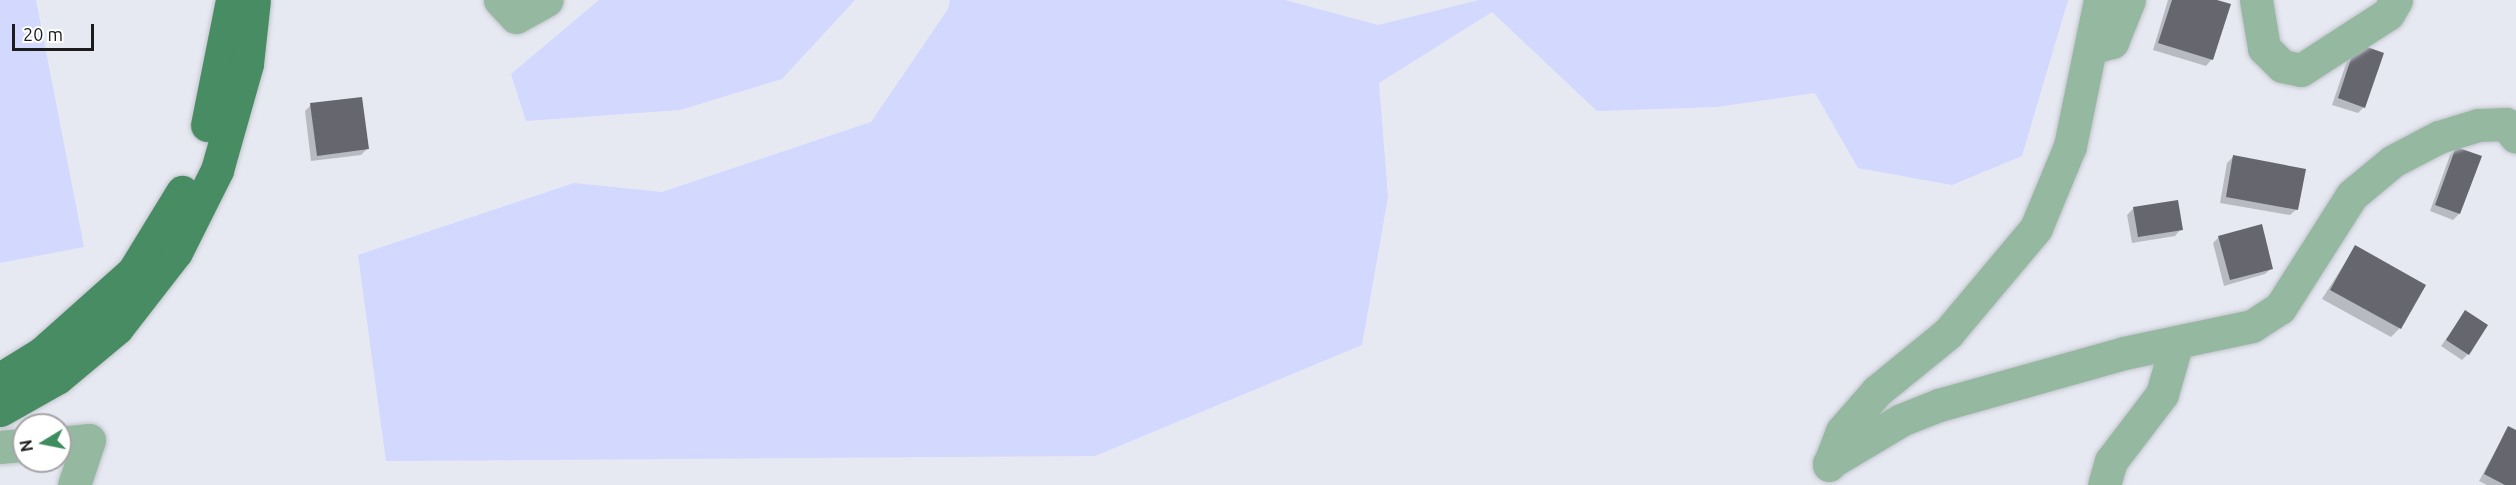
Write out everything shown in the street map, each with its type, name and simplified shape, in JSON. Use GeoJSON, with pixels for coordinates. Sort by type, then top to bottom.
{"type":"FeatureCollection","features":[{"type":"Feature","properties":{"kind":"main road"},"geometry":{"type":"LineString","coordinates":[[0,379],[42,353],[133,272],[170,216],[199,159],[217,86],[232,0]]}},
{"type":"Feature","properties":{"kind":"main road"},"geometry":{"type":"LineString","coordinates":[[0,410],[57,378],[117,328],[176,252],[217,170],[248,63],[254,0]]}},
{"type":"Feature","properties":{"kind":"street"},"geometry":{"type":"LineString","coordinates":[[500,0],[516,16],[547,0]]}},
{"type":"Feature","properties":{"kind":"street"},"geometry":{"type":"LineString","coordinates":[[1825,474],[1842,431],[1877,391],[1948,333],[2036,228],[2070,146],[2093,46],[2100,0]]}},
{"type":"Feature","properties":{"kind":"street"},"geometry":{"type":"LineString","coordinates":[[2093,46],[2112,42],[2129,0]]}},
{"type":"Feature","properties":{"kind":"street"},"geometry":{"type":"LineString","coordinates":[[2256,0],[2264,48],[2282,66],[2301,70],[2388,14],[2396,0]]}},
{"type":"Feature","properties":{"kind":"street"},"geometry":{"type":"LineString","coordinates":[[1825,474],[1901,420],[1939,405],[2124,353],[2252,326],[2280,308],[2352,195],[2393,161],[2439,138],[2478,125],[2506,124],[2516,137]]}},
{"type":"Feature","properties":{"kind":"street"},"geometry":{"type":"LineString","coordinates":[[2104,485],[2111,461],[2162,394],[2177,342]]}},
{"type":"Feature","properties":{"kind":"street"},"geometry":{"type":"LineString","coordinates":[[74,485],[75,442]]}},
{"type":"Feature","properties":{"kind":"shaded area"},"geometry":{"type":"Polygon","coordinates":[[[0,0],[36,0],[84,247],[0,263],[0,0]]]}},
{"type":"Feature","properties":{"kind":"shaded area"},"geometry":{"type":"Polygon","coordinates":[[[599,0],[855,0],[782,79],[680,110],[526,121],[511,74],[599,0]]]}},
{"type":"Feature","properties":{"kind":"shaded area"},"geometry":{"type":"Polygon","coordinates":[[[950,0],[1285,0],[1378,25],[1479,0],[2068,0],[2022,156],[1952,185],[1858,168],[1815,93],[1717,107],[1597,111],[1492,12],[1379,83],[1388,197],[1362,345],[1095,456],[386,461],[358,255],[574,183],[662,192],[871,122],[948,9],[950,0]]]}},
{"type":"Feature","properties":{"kind":"building"},"geometry":{"type":"Polygon","coordinates":[[[2172,0],[2217,0],[2231,4],[2213,60],[2158,43],[2172,0]]]}},
{"type":"Feature","properties":{"kind":"building"},"geometry":{"type":"Polygon","coordinates":[[[2356,43],[2384,53],[2365,108],[2338,98],[2356,43]]]}},
{"type":"Feature","properties":{"kind":"building"},"geometry":{"type":"Polygon","coordinates":[[[362,97],[369,149],[317,156],[310,103],[362,97]]]}},
{"type":"Feature","properties":{"kind":"building"},"geometry":{"type":"Polygon","coordinates":[[[2456,147],[2482,156],[2460,214],[2435,205],[2456,147]]]}},
{"type":"Feature","properties":{"kind":"building"},"geometry":{"type":"Polygon","coordinates":[[[2233,155],[2306,169],[2298,210],[2226,197],[2233,155]]]}},
{"type":"Feature","properties":{"kind":"building"},"geometry":{"type":"Polygon","coordinates":[[[2178,200],[2183,230],[2138,237],[2133,207],[2178,200]]]}},
{"type":"Feature","properties":{"kind":"building"},"geometry":{"type":"Polygon","coordinates":[[[2262,224],[2273,269],[2230,280],[2218,236],[2262,224]]]}},
{"type":"Feature","properties":{"kind":"building"},"geometry":{"type":"Polygon","coordinates":[[[2355,245],[2426,285],[2401,329],[2330,290],[2355,245]]]}},
{"type":"Feature","properties":{"kind":"building"},"geometry":{"type":"Polygon","coordinates":[[[2465,310],[2488,325],[2469,355],[2446,340],[2465,310]]]}},
{"type":"Feature","properties":{"kind":"building"},"geometry":{"type":"Polygon","coordinates":[[[2508,426],[2516,430],[2516,485],[2505,485],[2484,474],[2508,426]]]}}]}
